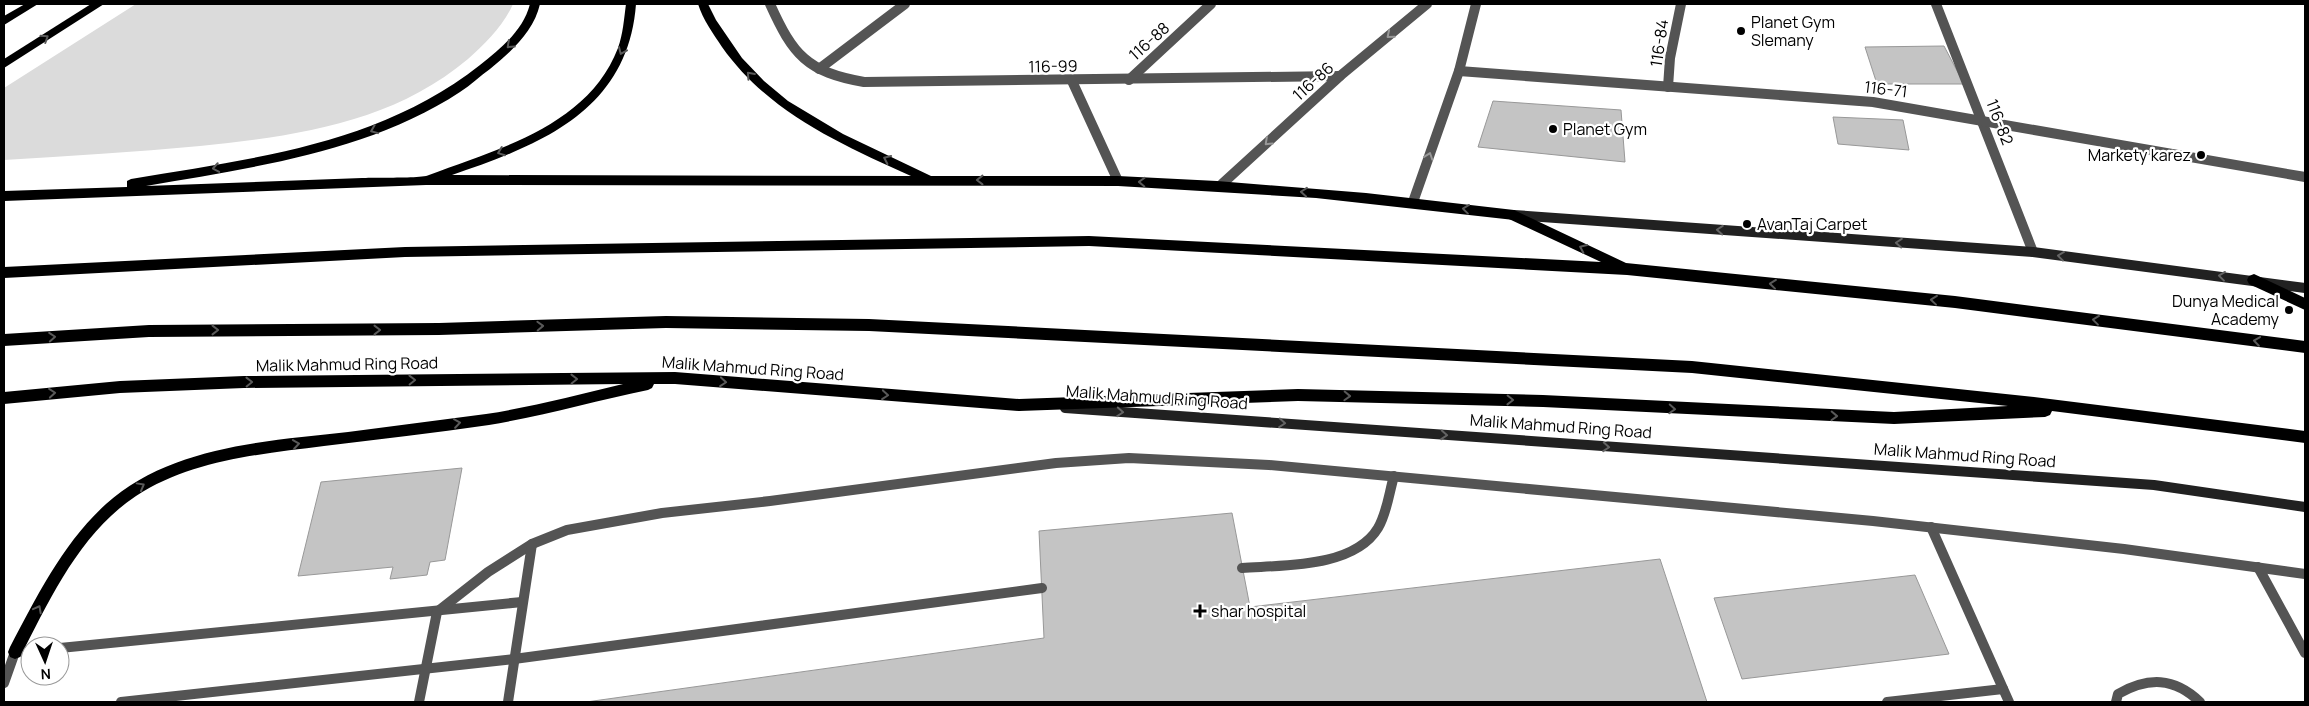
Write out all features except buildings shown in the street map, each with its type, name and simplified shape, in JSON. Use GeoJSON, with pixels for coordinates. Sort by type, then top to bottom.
{"type":"FeatureCollection","features":[{"type":"Feature","properties":{"kind":"highway"},"geometry":{"type":"LineString","coordinates":[[1514,215],[1627,269]]}},
{"type":"Feature","properties":{"kind":"highway"},"geometry":{"type":"LineString","coordinates":[[4,273],[404,252],[1089,241],[1627,269],[1955,302],[2305,347]]}},
{"type":"Feature","properties":{"kind":"highway"},"geometry":{"type":"LineString","coordinates":[[2254,280],[2305,304]]}},
{"type":"Feature","properties":{"kind":"highway","name":"Malik Mahmud Ring Road"},"geometry":{"type":"LineString","coordinates":[[4,340],[149,331],[439,329],[666,322],[869,324],[1692,367],[2086,409],[2305,437]]}},
{"type":"Feature","properties":{"kind":"highway"},"geometry":{"type":"LineString","coordinates":[[1019,405],[1298,394],[1543,401],[1894,418],[2086,409]]}},
{"type":"Feature","properties":{"kind":"main road"},"geometry":{"type":"LineString","coordinates":[[4,21],[33,4]]}},
{"type":"Feature","properties":{"kind":"main road"},"geometry":{"type":"LineString","coordinates":[[4,64],[99,4]]}},
{"type":"Feature","properties":{"kind":"main road"},"geometry":{"type":"LineString","coordinates":[[89,192],[256,161],[346,141],[428,108],[479,74],[517,38],[534,10],[535,4]]}},
{"type":"Feature","properties":{"kind":"main road"},"geometry":{"type":"LineString","coordinates":[[426,180],[527,142],[568,118],[589,100],[606,80],[619,60],[628,39],[631,4]]}},
{"type":"Feature","properties":{"kind":"main road"},"geometry":{"type":"LineString","coordinates":[[703,4],[727,48],[751,78],[788,108],[824,130],[931,180]]}},
{"type":"Feature","properties":{"kind":"main road"},"geometry":{"type":"LineString","coordinates":[[4,196],[426,180],[931,180],[1118,181],[1222,184],[1413,202],[1514,215],[2033,252],[2305,288]]}},
{"type":"Feature","properties":{"kind":"main road"},"geometry":{"type":"LineString","coordinates":[[15,652],[72,550],[93,526],[113,506],[132,491],[177,469],[222,456],[491,418],[675,378]]}},
{"type":"Feature","properties":{"kind":"main road","name":"Malik Mahmud Ring Road"},"geometry":{"type":"LineString","coordinates":[[4,398],[120,387],[244,382],[675,378],[1019,405],[2154,485],[2305,507]]}},
{"type":"Feature","properties":{"kind":"street","name":"116-99"},"geometry":{"type":"LineString","coordinates":[[770,4],[792,46],[819,69],[856,81],[876,83],[1340,76]]}},
{"type":"Feature","properties":{"kind":"street"},"geometry":{"type":"LineString","coordinates":[[819,69],[905,4]]}},
{"type":"Feature","properties":{"kind":"street","name":"116-88"},"geometry":{"type":"LineString","coordinates":[[1129,80],[1211,4]]}},
{"type":"Feature","properties":{"kind":"street","name":"116-86"},"geometry":{"type":"LineString","coordinates":[[1222,184],[1340,76],[1427,4]]}},
{"type":"Feature","properties":{"kind":"street"},"geometry":{"type":"LineString","coordinates":[[1413,202],[1459,70],[1476,4]]}},
{"type":"Feature","properties":{"kind":"street","name":"116-84"},"geometry":{"type":"LineString","coordinates":[[1668,87],[1670,58],[1681,4]]}},
{"type":"Feature","properties":{"kind":"street","name":"116-82"},"geometry":{"type":"LineString","coordinates":[[1936,4],[1983,120],[2033,252]]}},
{"type":"Feature","properties":{"kind":"street","name":"116-71"},"geometry":{"type":"LineString","coordinates":[[1459,70],[1873,102],[2305,177]]}},
{"type":"Feature","properties":{"kind":"street"},"geometry":{"type":"LineString","coordinates":[[1072,80],[1118,181]]}},
{"type":"Feature","properties":{"kind":"street"},"geometry":{"type":"LineString","coordinates":[[419,702],[437,612],[488,572],[532,544],[567,530],[608,521],[1056,463],[1129,458],[1186,460],[1394,476],[1931,527],[2124,549],[2305,574]]}},
{"type":"Feature","properties":{"kind":"street"},"geometry":{"type":"LineString","coordinates":[[1242,568],[1327,560],[1357,550],[1369,540],[1378,528],[1394,476]]}},
{"type":"Feature","properties":{"kind":"street"},"geometry":{"type":"LineString","coordinates":[[1931,527],[2009,702]]}},
{"type":"Feature","properties":{"kind":"street"},"geometry":{"type":"LineString","coordinates":[[508,702],[532,544]]}},
{"type":"Feature","properties":{"kind":"street"},"geometry":{"type":"LineString","coordinates":[[2258,568],[2305,653]]}},
{"type":"Feature","properties":{"kind":"street"},"geometry":{"type":"LineString","coordinates":[[121,702],[514,659],[1042,588]]}},
{"type":"Feature","properties":{"kind":"street"},"geometry":{"type":"LineString","coordinates":[[70,647],[437,612],[522,602]]}},
{"type":"Feature","properties":{"kind":"street"},"geometry":{"type":"LineString","coordinates":[[4,682],[15,652],[20,652]]}},
{"type":"Feature","properties":{"kind":"street"},"geometry":{"type":"LineString","coordinates":[[2116,702],[2118,694],[2140,683],[2163,682],[2195,695],[2200,702]]}},
{"type":"Feature","properties":{"kind":"street"},"geometry":{"type":"LineString","coordinates":[[1887,702],[2003,689]]}},
{"type":"Feature","properties":{"kind":"shaded area"},"geometry":{"type":"Polygon","coordinates":[[[136,4],[513,4],[505,19],[487,41],[468,59],[439,81],[408,98],[342,123],[272,137],[200,146],[4,160],[4,88],[136,4]]]}},
{"type":"Feature","properties":{"kind":"place","name":"Planet Gym Slemany"},"geometry":{"type":"Point","coordinates":[1741,31]}},
{"type":"Feature","properties":{"kind":"place","name":"Planet Gym"},"geometry":{"type":"Point","coordinates":[1553,129]}},
{"type":"Feature","properties":{"kind":"place","name":"Markety karez"},"geometry":{"type":"Point","coordinates":[2201,155]}},
{"type":"Feature","properties":{"kind":"place","name":"AvanTaj Carpet"},"geometry":{"type":"Point","coordinates":[1747,224]}},
{"type":"Feature","properties":{"kind":"place","name":"Dunya Medical Academy"},"geometry":{"type":"Point","coordinates":[2289,310]}},
{"type":"Feature","properties":{"kind":"place","name":"shar hospital"},"geometry":{"type":"Point","coordinates":[1200,611]}}]}
